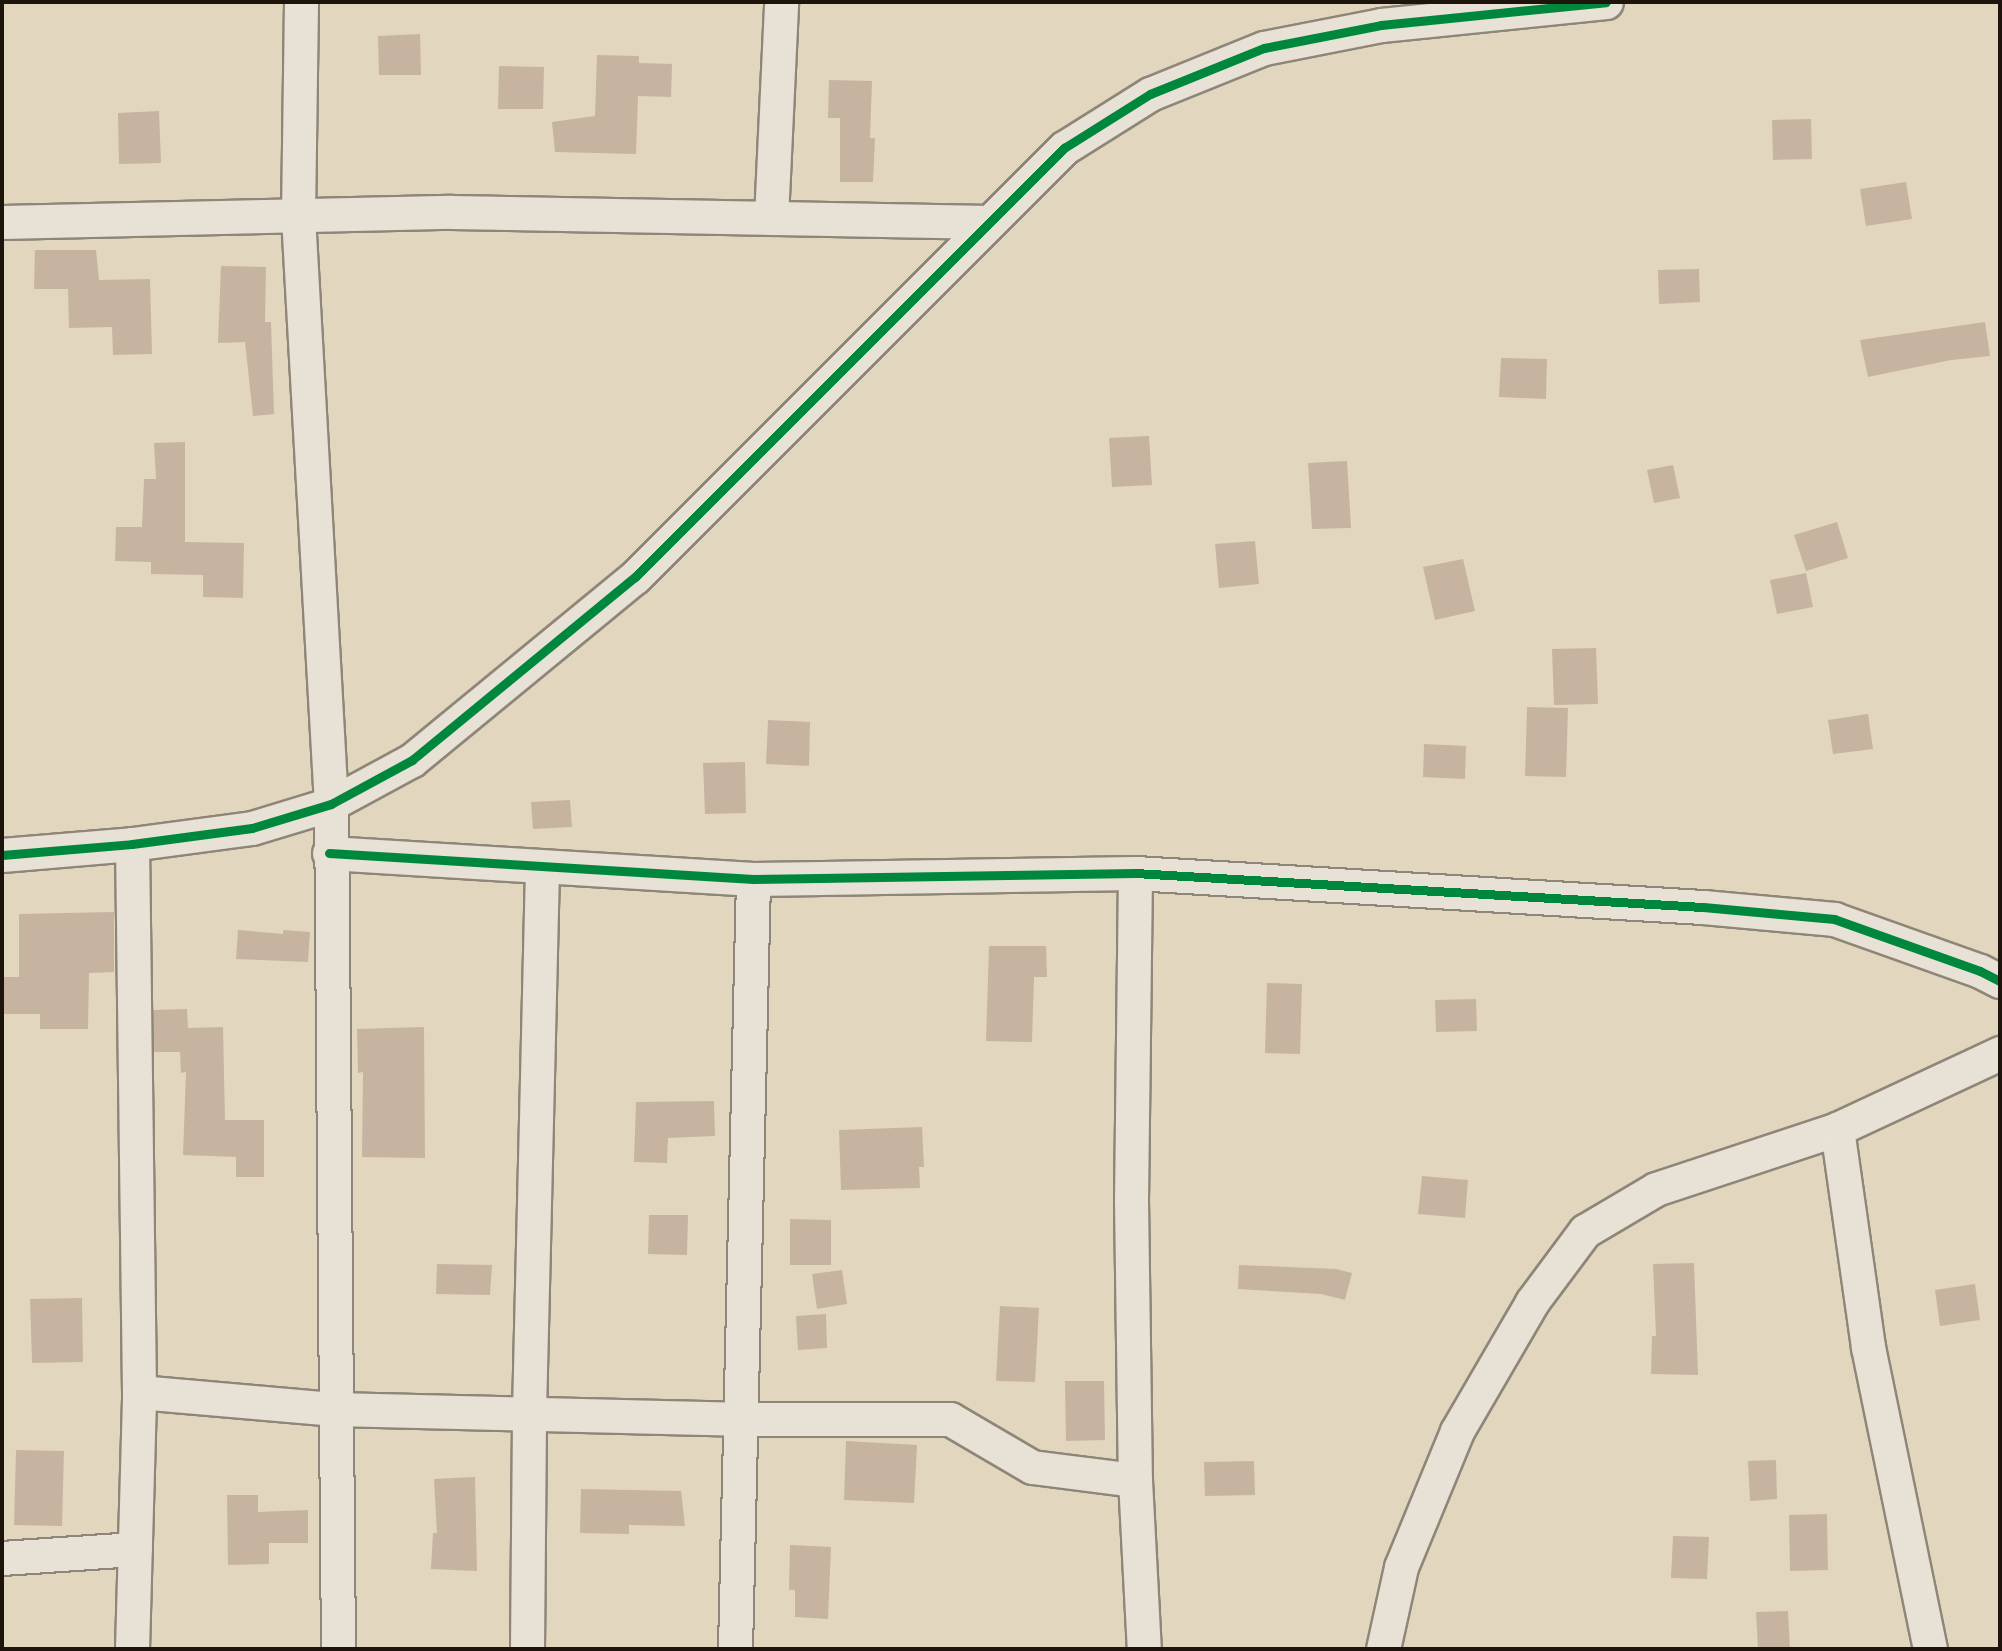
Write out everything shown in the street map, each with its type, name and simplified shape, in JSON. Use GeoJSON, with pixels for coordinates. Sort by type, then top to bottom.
{"type":"FeatureCollection","features":[{"type":"Feature","properties":{"kind":"street"},"geometry":{"type":"LineString","coordinates":[[301,2],[298,216],[331,804],[329,853],[338,1649]]}},
{"type":"Feature","properties":{"kind":"street"},"geometry":{"type":"LineString","coordinates":[[771,218],[781,2]]}},
{"type":"Feature","properties":{"kind":"street"},"geometry":{"type":"LineString","coordinates":[[2,855],[132,844],[253,828],[331,804],[412,760],[635,577],[1064,148],[1150,94],[1264,48],[1381,24],[1606,2]]}},
{"type":"Feature","properties":{"kind":"street"},"geometry":{"type":"LineString","coordinates":[[2,222],[452,212],[990,222]]}},
{"type":"Feature","properties":{"kind":"street"},"geometry":{"type":"LineString","coordinates":[[132,844],[139,1392],[132,1649]]}},
{"type":"Feature","properties":{"kind":"street"},"geometry":{"type":"LineString","coordinates":[[329,853],[542,869],[752,879],[1135,873],[1703,907],[1834,919],[2000,981]]}},
{"type":"Feature","properties":{"kind":"street"},"geometry":{"type":"LineString","coordinates":[[527,1649],[529,1412],[542,869]]}},
{"type":"Feature","properties":{"kind":"street"},"geometry":{"type":"LineString","coordinates":[[1135,873],[1131,1200],[1135,1480],[1144,1649]]}},
{"type":"Feature","properties":{"kind":"street"},"geometry":{"type":"LineString","coordinates":[[735,1649],[752,879]]}},
{"type":"Feature","properties":{"kind":"street"},"geometry":{"type":"LineString","coordinates":[[1383,1649],[1401,1567],[1457,1432],[1532,1301],[1585,1231],[1656,1189],[1837,1129],[2000,1053]]}},
{"type":"Feature","properties":{"kind":"street"},"geometry":{"type":"LineString","coordinates":[[1837,1129],[1868,1347],[1930,1649]]}},
{"type":"Feature","properties":{"kind":"street"},"geometry":{"type":"LineString","coordinates":[[139,1392],[335,1409],[738,1419],[950,1419],[1032,1467],[1135,1480]]}},
{"type":"Feature","properties":{"kind":"street"},"geometry":{"type":"LineString","coordinates":[[2,1558],[135,1549]]}},
{"type":"Feature","properties":{"kind":"building"},"geometry":{"type":"Polygon","coordinates":[[[420,34],[421,75],[379,75],[378,36],[420,34]]]}},
{"type":"Feature","properties":{"kind":"building"},"geometry":{"type":"Polygon","coordinates":[[[597,55],[639,56],[639,63],[672,64],[671,97],[638,96],[636,154],[555,152],[552,122],[595,116],[597,55]]]}},
{"type":"Feature","properties":{"kind":"building"},"geometry":{"type":"Polygon","coordinates":[[[499,66],[544,67],[543,109],[498,109],[499,66]]]}},
{"type":"Feature","properties":{"kind":"building"},"geometry":{"type":"Polygon","coordinates":[[[829,80],[872,81],[870,138],[875,138],[873,182],[840,182],[840,118],[828,118],[829,80]]]}},
{"type":"Feature","properties":{"kind":"building"},"geometry":{"type":"Polygon","coordinates":[[[159,111],[161,163],[119,164],[118,113],[159,111]]]}},
{"type":"Feature","properties":{"kind":"building"},"geometry":{"type":"Polygon","coordinates":[[[1811,119],[1812,159],[1773,160],[1772,120],[1811,119]]]}},
{"type":"Feature","properties":{"kind":"building"},"geometry":{"type":"Polygon","coordinates":[[[1906,182],[1912,219],[1866,226],[1860,189],[1906,182]]]}},
{"type":"Feature","properties":{"kind":"building"},"geometry":{"type":"Polygon","coordinates":[[[35,250],[96,250],[99,280],[150,279],[152,354],[113,355],[112,327],[69,328],[68,289],[34,289],[35,250]]]}},
{"type":"Feature","properties":{"kind":"building"},"geometry":{"type":"Polygon","coordinates":[[[221,266],[266,267],[265,322],[271,322],[274,414],[253,416],[245,342],[218,343],[221,266]]]}},
{"type":"Feature","properties":{"kind":"building"},"geometry":{"type":"Polygon","coordinates":[[[1699,269],[1700,302],[1659,304],[1658,270],[1699,269]]]}},
{"type":"Feature","properties":{"kind":"building"},"geometry":{"type":"Polygon","coordinates":[[[1985,322],[1990,356],[1951,360],[1868,377],[1860,340],[1985,322]]]}},
{"type":"Feature","properties":{"kind":"building"},"geometry":{"type":"Polygon","coordinates":[[[1501,358],[1547,359],[1546,399],[1499,397],[1501,358]]]}},
{"type":"Feature","properties":{"kind":"building"},"geometry":{"type":"Polygon","coordinates":[[[1149,436],[1152,485],[1112,487],[1109,438],[1149,436]]]}},
{"type":"Feature","properties":{"kind":"building"},"geometry":{"type":"Polygon","coordinates":[[[185,442],[185,542],[244,543],[243,598],[203,597],[203,575],[151,574],[151,562],[115,561],[116,527],[142,527],[144,479],[156,479],[154,443],[185,442]]]}},
{"type":"Feature","properties":{"kind":"building"},"geometry":{"type":"Polygon","coordinates":[[[1347,461],[1351,528],[1312,529],[1308,463],[1347,461]]]}},
{"type":"Feature","properties":{"kind":"building"},"geometry":{"type":"Polygon","coordinates":[[[1673,465],[1680,498],[1654,503],[1647,470],[1673,465]]]}},
{"type":"Feature","properties":{"kind":"building"},"geometry":{"type":"Polygon","coordinates":[[[1837,522],[1848,558],[1806,571],[1794,535],[1837,522]]]}},
{"type":"Feature","properties":{"kind":"building"},"geometry":{"type":"Polygon","coordinates":[[[1255,541],[1259,584],[1219,588],[1215,544],[1255,541]]]}},
{"type":"Feature","properties":{"kind":"building"},"geometry":{"type":"Polygon","coordinates":[[[1463,559],[1475,611],[1435,620],[1423,567],[1463,559]]]}},
{"type":"Feature","properties":{"kind":"building"},"geometry":{"type":"Polygon","coordinates":[[[1806,573],[1813,607],[1777,614],[1770,580],[1806,573]]]}},
{"type":"Feature","properties":{"kind":"building"},"geometry":{"type":"Polygon","coordinates":[[[1596,648],[1598,704],[1554,705],[1552,649],[1596,648]]]}},
{"type":"Feature","properties":{"kind":"building"},"geometry":{"type":"Polygon","coordinates":[[[1527,707],[1568,708],[1566,777],[1525,776],[1527,707]]]}},
{"type":"Feature","properties":{"kind":"building"},"geometry":{"type":"Polygon","coordinates":[[[1868,714],[1873,749],[1833,754],[1828,720],[1868,714]]]}},
{"type":"Feature","properties":{"kind":"building"},"geometry":{"type":"Polygon","coordinates":[[[768,720],[810,722],[809,766],[766,764],[768,720]]]}},
{"type":"Feature","properties":{"kind":"building"},"geometry":{"type":"Polygon","coordinates":[[[1424,744],[1466,746],[1465,779],[1423,777],[1424,744]]]}},
{"type":"Feature","properties":{"kind":"building"},"geometry":{"type":"Polygon","coordinates":[[[745,762],[746,813],[705,814],[703,763],[745,762]]]}},
{"type":"Feature","properties":{"kind":"building"},"geometry":{"type":"Polygon","coordinates":[[[570,800],[572,827],[533,829],[531,802],[570,800]]]}},
{"type":"Feature","properties":{"kind":"building"},"geometry":{"type":"Polygon","coordinates":[[[114,912],[114,972],[89,973],[88,1029],[40,1029],[40,1014],[2,1014],[2,977],[19,977],[19,914],[114,912]]]}},
{"type":"Feature","properties":{"kind":"building"},"geometry":{"type":"Polygon","coordinates":[[[238,930],[283,934],[283,930],[310,932],[308,962],[236,959],[238,930]]]}},
{"type":"Feature","properties":{"kind":"building"},"geometry":{"type":"Polygon","coordinates":[[[989,946],[1046,946],[1047,977],[1034,977],[1032,1042],[986,1041],[989,946]]]}},
{"type":"Feature","properties":{"kind":"building"},"geometry":{"type":"Polygon","coordinates":[[[1267,983],[1302,984],[1300,1054],[1265,1053],[1267,983]]]}},
{"type":"Feature","properties":{"kind":"building"},"geometry":{"type":"Polygon","coordinates":[[[1476,999],[1477,1031],[1436,1032],[1435,1000],[1476,999]]]}},
{"type":"Feature","properties":{"kind":"building"},"geometry":{"type":"Polygon","coordinates":[[[187,1009],[188,1028],[223,1027],[225,1120],[264,1120],[264,1177],[236,1177],[236,1157],[183,1155],[186,1072],[181,1073],[180,1052],[154,1052],[153,1010],[187,1009]]]}},
{"type":"Feature","properties":{"kind":"building"},"geometry":{"type":"Polygon","coordinates":[[[424,1027],[425,1158],[362,1157],[363,1072],[358,1073],[357,1029],[424,1027]]]}},
{"type":"Feature","properties":{"kind":"building"},"geometry":{"type":"Polygon","coordinates":[[[714,1101],[715,1136],[668,1138],[667,1163],[634,1162],[636,1102],[714,1101]]]}},
{"type":"Feature","properties":{"kind":"building"},"geometry":{"type":"Polygon","coordinates":[[[922,1127],[924,1167],[919,1167],[920,1188],[841,1190],[839,1130],[922,1127]]]}},
{"type":"Feature","properties":{"kind":"building"},"geometry":{"type":"Polygon","coordinates":[[[1422,1176],[1468,1180],[1465,1218],[1418,1214],[1422,1176]]]}},
{"type":"Feature","properties":{"kind":"building"},"geometry":{"type":"Polygon","coordinates":[[[649,1215],[688,1215],[687,1255],[648,1254],[649,1215]]]}},
{"type":"Feature","properties":{"kind":"building"},"geometry":{"type":"Polygon","coordinates":[[[790,1219],[831,1220],[831,1265],[790,1265],[790,1219]]]}},
{"type":"Feature","properties":{"kind":"building"},"geometry":{"type":"Polygon","coordinates":[[[1694,1263],[1698,1375],[1651,1374],[1652,1336],[1656,1336],[1653,1264],[1694,1263]]]}},
{"type":"Feature","properties":{"kind":"building"},"geometry":{"type":"Polygon","coordinates":[[[437,1264],[492,1265],[490,1295],[436,1294],[437,1264]]]}},
{"type":"Feature","properties":{"kind":"building"},"geometry":{"type":"Polygon","coordinates":[[[1239,1265],[1336,1269],[1352,1273],[1345,1300],[1321,1294],[1238,1289],[1239,1265]]]}},
{"type":"Feature","properties":{"kind":"building"},"geometry":{"type":"Polygon","coordinates":[[[842,1270],[847,1304],[817,1309],[812,1274],[842,1270]]]}},
{"type":"Feature","properties":{"kind":"building"},"geometry":{"type":"Polygon","coordinates":[[[1975,1284],[1980,1320],[1940,1326],[1935,1290],[1975,1284]]]}},
{"type":"Feature","properties":{"kind":"building"},"geometry":{"type":"Polygon","coordinates":[[[82,1298],[83,1362],[32,1363],[30,1299],[82,1298]]]}},
{"type":"Feature","properties":{"kind":"building"},"geometry":{"type":"Polygon","coordinates":[[[1000,1306],[1039,1308],[1035,1382],[996,1381],[1000,1306]]]}},
{"type":"Feature","properties":{"kind":"building"},"geometry":{"type":"Polygon","coordinates":[[[826,1314],[827,1348],[798,1350],[796,1316],[826,1314]]]}},
{"type":"Feature","properties":{"kind":"building"},"geometry":{"type":"Polygon","coordinates":[[[1065,1381],[1104,1381],[1105,1440],[1066,1441],[1065,1381]]]}},
{"type":"Feature","properties":{"kind":"building"},"geometry":{"type":"Polygon","coordinates":[[[846,1441],[917,1445],[914,1503],[844,1500],[846,1441]]]}},
{"type":"Feature","properties":{"kind":"building"},"geometry":{"type":"Polygon","coordinates":[[[16,1450],[64,1451],[62,1526],[14,1525],[16,1450]]]}},
{"type":"Feature","properties":{"kind":"building"},"geometry":{"type":"Polygon","coordinates":[[[1776,1460],[1777,1499],[1750,1501],[1748,1461],[1776,1460]]]}},
{"type":"Feature","properties":{"kind":"building"},"geometry":{"type":"Polygon","coordinates":[[[1254,1461],[1255,1495],[1205,1496],[1204,1462],[1254,1461]]]}},
{"type":"Feature","properties":{"kind":"building"},"geometry":{"type":"Polygon","coordinates":[[[475,1477],[477,1571],[431,1569],[433,1533],[437,1533],[434,1479],[475,1477]]]}},
{"type":"Feature","properties":{"kind":"building"},"geometry":{"type":"Polygon","coordinates":[[[581,1489],[681,1491],[685,1526],[629,1525],[629,1534],[580,1533],[581,1489]]]}},
{"type":"Feature","properties":{"kind":"building"},"geometry":{"type":"Polygon","coordinates":[[[227,1495],[258,1495],[258,1512],[308,1510],[308,1543],[269,1543],[269,1564],[228,1565],[227,1495]]]}},
{"type":"Feature","properties":{"kind":"building"},"geometry":{"type":"Polygon","coordinates":[[[1827,1514],[1828,1570],[1790,1571],[1789,1515],[1827,1514]]]}},
{"type":"Feature","properties":{"kind":"building"},"geometry":{"type":"Polygon","coordinates":[[[1673,1536],[1709,1537],[1707,1579],[1671,1578],[1673,1536]]]}},
{"type":"Feature","properties":{"kind":"building"},"geometry":{"type":"Polygon","coordinates":[[[790,1545],[831,1547],[828,1619],[795,1617],[795,1590],[789,1590],[790,1545]]]}},
{"type":"Feature","properties":{"kind":"building"},"geometry":{"type":"Polygon","coordinates":[[[1788,1611],[1790,1649],[1758,1649],[1756,1612],[1788,1611]]]}},
{"type":"Feature","properties":{"kind":"cycle path"},"geometry":{"type":"LineString","coordinates":[[2,855],[132,844],[252,828],[331,804],[412,760],[635,577],[1064,148],[1150,94],[1264,48],[1381,25],[1606,2]]}},
{"type":"Feature","properties":{"kind":"cycle path"},"geometry":{"type":"LineString","coordinates":[[329,853],[753,879],[1135,873],[1703,907],[1834,919],[1980,971],[2000,981]]}}]}
